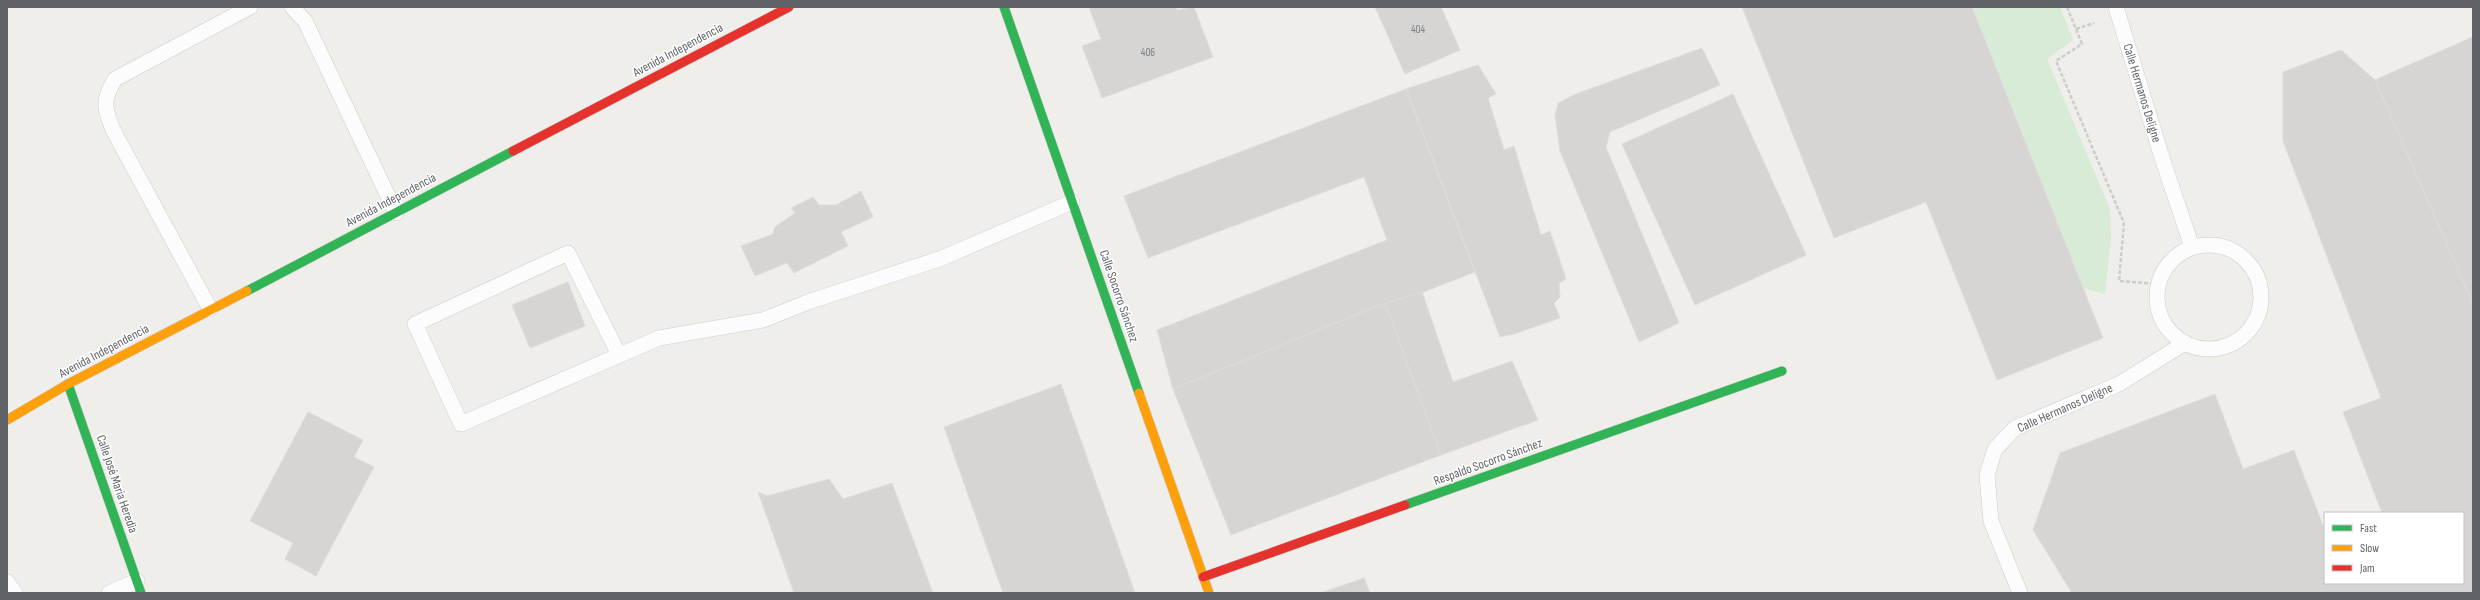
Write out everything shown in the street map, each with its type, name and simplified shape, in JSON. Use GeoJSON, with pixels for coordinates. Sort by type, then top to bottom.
{"type":"FeatureCollection","features":[{"type":"Feature","properties":{"kind":"street","name":"Avenida Independencia"},"geometry":{"type":"LineString","coordinates":[[7,420],[68,384],[210,309],[789,7]]}},
{"type":"Feature","properties":{"kind":"street","name":"Calle Socorro Sánchez"},"geometry":{"type":"LineString","coordinates":[[1004,7],[1209,593]]}},
{"type":"Feature","properties":{"kind":"street","name":"Respaldo Socorro Sánchez"},"geometry":{"type":"LineString","coordinates":[[1203,577],[1782,371]]}},
{"type":"Feature","properties":{"kind":"street","name":"Calle José Maria Heredia"},"geometry":{"type":"LineString","coordinates":[[68,384],[139,587]]}},
{"type":"Feature","properties":{"kind":"lane"},"geometry":{"type":"LineString","coordinates":[[210,309],[113,130],[105,110],[106,94],[115,79],[250,7]]}},
{"type":"Feature","properties":{"kind":"lane"},"geometry":{"type":"LineString","coordinates":[[292,7],[305,21],[396,213]]}},
{"type":"Feature","properties":{"kind":"lane","name":"Calle Hermanos Deligne"},"geometry":{"type":"LineString","coordinates":[[2116,7],[2163,161],[2192,247]]}},
{"type":"Feature","properties":{"kind":"lane"},"geometry":{"type":"LineString","coordinates":[[619,355],[568,253],[414,324],[462,424],[659,338],[763,320],[808,302],[942,258],[1072,202]]}},
{"type":"Feature","properties":{"kind":"lane"},"geometry":{"type":"LineString","coordinates":[[2209,244],[2226,247],[2242,256],[2254,268],[2261,284],[2262,302],[2258,318],[2249,333],[2235,343],[2218,349],[2201,350],[2170,334],[2161,319],[2156,302],[2158,284],[2165,268],[2176,256],[2192,247],[2209,244]]}},
{"type":"Feature","properties":{"kind":"lane","name":"Calle Hermanos Deligne"},"geometry":{"type":"LineString","coordinates":[[2020,593],[1991,521],[1987,475],[1995,449],[2015,428],[2119,384],[2185,343]]}},
{"type":"Feature","properties":{"kind":"lane"},"geometry":{"type":"LineString","coordinates":[[7,582],[15,593]]}},
{"type":"Feature","properties":{"kind":"lane"},"geometry":{"type":"LineString","coordinates":[[109,593],[139,587]]}},
{"type":"Feature","properties":{"kind":"path"},"geometry":{"type":"LineString","coordinates":[[2067,7],[2082,44],[2056,61],[2124,223],[2119,281],[2158,284]]}},
{"type":"Feature","properties":{"kind":"green space"},"geometry":{"type":"Polygon","coordinates":[[[1972,7],[2060,7],[2073,40],[2047,59],[2110,209],[2111,239],[2105,294],[2083,288],[1972,7]]]}},
{"type":"Feature","properties":{"kind":"building"},"geometry":{"type":"Polygon","coordinates":[[[1089,7],[1176,7],[1177,10],[1194,7],[1213,57],[1102,98],[1082,46],[1101,39],[1089,7]]]}},
{"type":"Feature","properties":{"kind":"building"},"geometry":{"type":"Polygon","coordinates":[[[1375,7],[1441,7],[1460,50],[1405,74],[1375,7]]]}},
{"type":"Feature","properties":{"kind":"building"},"geometry":{"type":"Polygon","coordinates":[[[1742,7],[1972,7],[2103,338],[1997,380],[1926,202],[1834,238],[1742,7]]]}},
{"type":"Feature","properties":{"kind":"building"},"geometry":{"type":"Polygon","coordinates":[[[2473,37],[2473,593],[2072,593],[2033,530],[2060,453],[2215,394],[2243,469],[2294,450],[2324,528],[2324,584],[2464,584],[2464,512],[2382,512],[2343,412],[2381,398],[2283,141],[2283,72],[2341,50],[2375,80],[2473,37]]]}},
{"type":"Feature","properties":{"kind":"building"},"geometry":{"type":"Polygon","coordinates":[[[2473,37],[2473,304],[2375,80],[2473,37]]]}},
{"type":"Feature","properties":{"kind":"building"},"geometry":{"type":"Polygon","coordinates":[[[1702,48],[1720,85],[1610,132],[1606,147],[1679,323],[1639,342],[1560,151],[1555,116],[1558,103],[1576,94],[1702,48]]]}},
{"type":"Feature","properties":{"kind":"building"},"geometry":{"type":"Polygon","coordinates":[[[1478,65],[1496,94],[1488,98],[1504,150],[1514,146],[1541,235],[1550,231],[1566,279],[1559,283],[1560,297],[1554,303],[1560,318],[1514,334],[1500,337],[1406,89],[1478,65]]]}},
{"type":"Feature","properties":{"kind":"building"},"geometry":{"type":"Polygon","coordinates":[[[1406,89],[1475,272],[1173,389],[1157,330],[1387,240],[1364,177],[1148,258],[1124,196],[1406,89]]]}},
{"type":"Feature","properties":{"kind":"building"},"geometry":{"type":"Polygon","coordinates":[[[1733,94],[1806,255],[1695,305],[1622,144],[1733,94]]]}},
{"type":"Feature","properties":{"kind":"building"},"geometry":{"type":"Polygon","coordinates":[[[861,191],[873,217],[841,232],[848,246],[794,273],[787,263],[755,276],[741,246],[773,234],[775,227],[795,213],[791,208],[813,197],[819,205],[836,205],[861,191]]]}},
{"type":"Feature","properties":{"kind":"building"},"geometry":{"type":"Polygon","coordinates":[[[568,282],[585,326],[530,348],[512,305],[568,282]]]}},
{"type":"Feature","properties":{"kind":"building"},"geometry":{"type":"Polygon","coordinates":[[[1422,292],[1453,382],[1512,361],[1538,420],[1441,455],[1381,305],[1422,292]]]}},
{"type":"Feature","properties":{"kind":"building"},"geometry":{"type":"Polygon","coordinates":[[[1385,303],[1441,455],[1231,535],[1173,389],[1385,303]]]}},
{"type":"Feature","properties":{"kind":"building"},"geometry":{"type":"Polygon","coordinates":[[[1061,384],[1135,593],[1003,593],[944,427],[1061,384]]]}},
{"type":"Feature","properties":{"kind":"building"},"geometry":{"type":"Polygon","coordinates":[[[308,412],[363,440],[354,457],[374,467],[316,576],[285,559],[293,543],[250,521],[308,412]]]}},
{"type":"Feature","properties":{"kind":"building"},"geometry":{"type":"Polygon","coordinates":[[[829,479],[843,499],[892,483],[933,593],[794,593],[758,492],[767,496],[829,479]]]}},
{"type":"Feature","properties":{"kind":"building"},"geometry":{"type":"Polygon","coordinates":[[[1364,578],[1370,593],[1321,593],[1364,578]]]}},
{"type":"Feature","properties":{"kind":"traffic: fast"},"geometry":{"type":"LineString","coordinates":[[1004,7],[1139,393]]}},
{"type":"Feature","properties":{"kind":"traffic: fast"},"geometry":{"type":"LineString","coordinates":[[247,291],[513,151]]}},
{"type":"Feature","properties":{"kind":"traffic: fast"},"geometry":{"type":"LineString","coordinates":[[1405,505],[1782,371]]}},
{"type":"Feature","properties":{"kind":"traffic: fast"},"geometry":{"type":"LineString","coordinates":[[68,384],[141,593]]}},
{"type":"Feature","properties":{"kind":"traffic: slow"},"geometry":{"type":"LineString","coordinates":[[7,420],[68,384],[247,291]]}},
{"type":"Feature","properties":{"kind":"traffic: slow"},"geometry":{"type":"LineString","coordinates":[[1139,393],[1209,593]]}},
{"type":"Feature","properties":{"kind":"traffic: jam"},"geometry":{"type":"LineString","coordinates":[[513,151],[789,7]]}},
{"type":"Feature","properties":{"kind":"traffic: jam"},"geometry":{"type":"LineString","coordinates":[[1203,577],[1405,505]]}}]}
